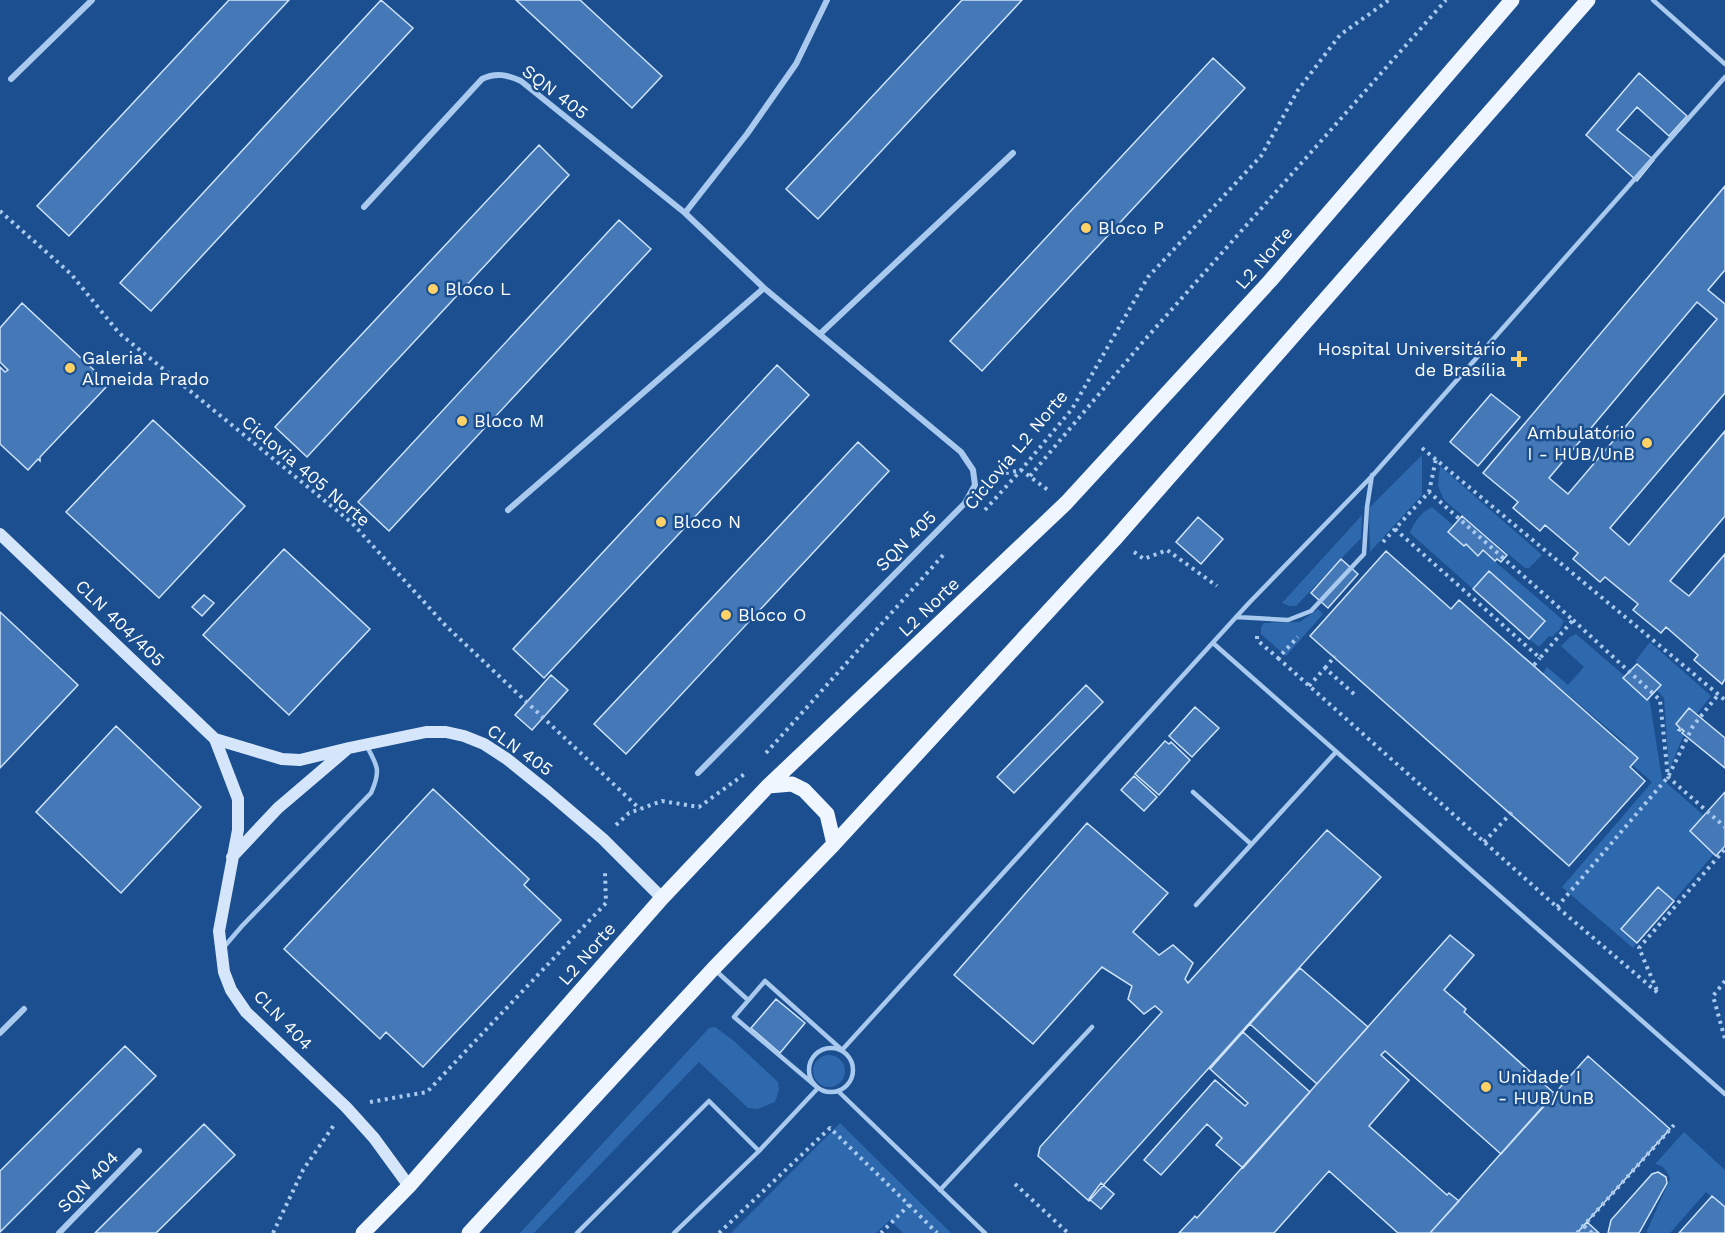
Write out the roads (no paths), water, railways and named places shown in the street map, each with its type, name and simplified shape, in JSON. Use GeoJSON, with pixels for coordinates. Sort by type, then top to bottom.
{"type":"FeatureCollection","features":[{"type":"Feature","properties":{"kind":"main road","name":"L2 Norte"},"geometry":{"type":"LineString","coordinates":[[363,1233],[409,1186],[662,898],[768,786],[1066,504],[1270,281],[1512,0]]}},
{"type":"Feature","properties":{"kind":"main road"},"geometry":{"type":"LineString","coordinates":[[469,1233],[713,969],[834,844],[1114,540],[1588,0]]}},
{"type":"Feature","properties":{"kind":"main road"},"geometry":{"type":"LineString","coordinates":[[768,786],[792,784],[804,790],[827,814],[834,844]]}},
{"type":"Feature","properties":{"kind":"street"},"geometry":{"type":"LineString","coordinates":[[11,79],[92,0]]}},
{"type":"Feature","properties":{"kind":"street"},"geometry":{"type":"LineString","coordinates":[[685,213],[747,134],[796,64],[827,0]]}},
{"type":"Feature","properties":{"kind":"street","name":"SQN 405"},"geometry":{"type":"LineString","coordinates":[[364,207],[482,79],[491,74],[510,75],[521,81],[685,213],[764,288],[821,333],[961,452],[970,463],[975,479],[974,490],[965,503],[698,773]]}},
{"type":"Feature","properties":{"kind":"street"},"geometry":{"type":"LineString","coordinates":[[821,333],[1013,153]]}},
{"type":"Feature","properties":{"kind":"street"},"geometry":{"type":"LineString","coordinates":[[508,510],[764,288]]}},
{"type":"Feature","properties":{"kind":"street","name":"CLN 404/405"},"geometry":{"type":"LineString","coordinates":[[0,534],[215,739]]}},
{"type":"Feature","properties":{"kind":"street","name":"CLN 405"},"geometry":{"type":"LineString","coordinates":[[215,739],[282,759],[300,760],[426,732],[446,732],[474,740],[507,759],[603,838],[662,898]]}},
{"type":"Feature","properties":{"kind":"street","name":"CLN 404"},"geometry":{"type":"LineString","coordinates":[[215,739],[238,799],[238,830],[219,931],[224,972],[231,990],[246,1012],[346,1107],[374,1138],[409,1186]]}},
{"type":"Feature","properties":{"kind":"street"},"geometry":{"type":"LineString","coordinates":[[231,858],[278,808],[349,748]]}},
{"type":"Feature","properties":{"kind":"street"},"geometry":{"type":"LineString","coordinates":[[0,1033],[24,1010]]}},
{"type":"Feature","properties":{"kind":"street","name":"SQN 404"},"geometry":{"type":"LineString","coordinates":[[59,1233],[139,1151]]}},
{"type":"Feature","properties":{"kind":"lane"},"geometry":{"type":"LineString","coordinates":[[1653,0],[1725,64]]}},
{"type":"Feature","properties":{"kind":"lane"},"geometry":{"type":"LineString","coordinates":[[842,1050],[1236,617],[1372,475],[1725,77]]}},
{"type":"Feature","properties":{"kind":"lane"},"geometry":{"type":"LineString","coordinates":[[1236,617],[1288,620],[1311,611],[1364,554],[1366,507],[1372,475]]}},
{"type":"Feature","properties":{"kind":"lane"},"geometry":{"type":"LineString","coordinates":[[1213,643],[1725,1094]]}},
{"type":"Feature","properties":{"kind":"lane"},"geometry":{"type":"LineString","coordinates":[[221,951],[242,926],[371,793],[378,777],[375,761],[365,744]]}},
{"type":"Feature","properties":{"kind":"lane"},"geometry":{"type":"LineString","coordinates":[[1196,904],[1336,752]]}},
{"type":"Feature","properties":{"kind":"lane"},"geometry":{"type":"LineString","coordinates":[[1193,792],[1251,844]]}},
{"type":"Feature","properties":{"kind":"lane"},"geometry":{"type":"LineString","coordinates":[[713,969],[748,1000]]}},
{"type":"Feature","properties":{"kind":"lane"},"geometry":{"type":"LineString","coordinates":[[765,981],[848,1054],[853,1069],[849,1083],[838,1091],[831,1092],[818,1088],[734,1017],[748,1000],[765,981]]}},
{"type":"Feature","properties":{"kind":"lane"},"geometry":{"type":"LineString","coordinates":[[940,1190],[1092,1027]]}},
{"type":"Feature","properties":{"kind":"lane"},"geometry":{"type":"LineString","coordinates":[[818,1088],[809,1077],[813,1055],[826,1048],[842,1050]]}},
{"type":"Feature","properties":{"kind":"lane"},"geometry":{"type":"LineString","coordinates":[[674,1233],[759,1151],[818,1088]]}},
{"type":"Feature","properties":{"kind":"lane"},"geometry":{"type":"LineString","coordinates":[[838,1091],[985,1233]]}},
{"type":"Feature","properties":{"kind":"lane"},"geometry":{"type":"LineString","coordinates":[[577,1233],[709,1101],[759,1151]]}},
{"type":"Feature","properties":{"kind":"lane"},"geometry":{"type":"LineString","coordinates":[[974,1233],[980,1228]]}},
{"type":"Feature","properties":{"kind":"place","name":"Bloco P"},"geometry":{"type":"Point","coordinates":[1086,228]}},
{"type":"Feature","properties":{"kind":"place","name":"Bloco L"},"geometry":{"type":"Point","coordinates":[433,289]}},
{"type":"Feature","properties":{"kind":"place","name":"Hospital Universitário de Brasília"},"geometry":{"type":"Point","coordinates":[1519,359]}},
{"type":"Feature","properties":{"kind":"place","name":"Galeria Almeida Prado"},"geometry":{"type":"Point","coordinates":[70,368]}},
{"type":"Feature","properties":{"kind":"place","name":"Bloco M"},"geometry":{"type":"Point","coordinates":[462,421]}},
{"type":"Feature","properties":{"kind":"place","name":"Ambulatório I - HUB/UnB"},"geometry":{"type":"Point","coordinates":[1647,443]}},
{"type":"Feature","properties":{"kind":"place","name":"Bloco N"},"geometry":{"type":"Point","coordinates":[661,522]}},
{"type":"Feature","properties":{"kind":"place","name":"Bloco O"},"geometry":{"type":"Point","coordinates":[726,615]}},
{"type":"Feature","properties":{"kind":"place","name":"Unidade I - HUB/UnB"},"geometry":{"type":"Point","coordinates":[1486,1087]}}]}
